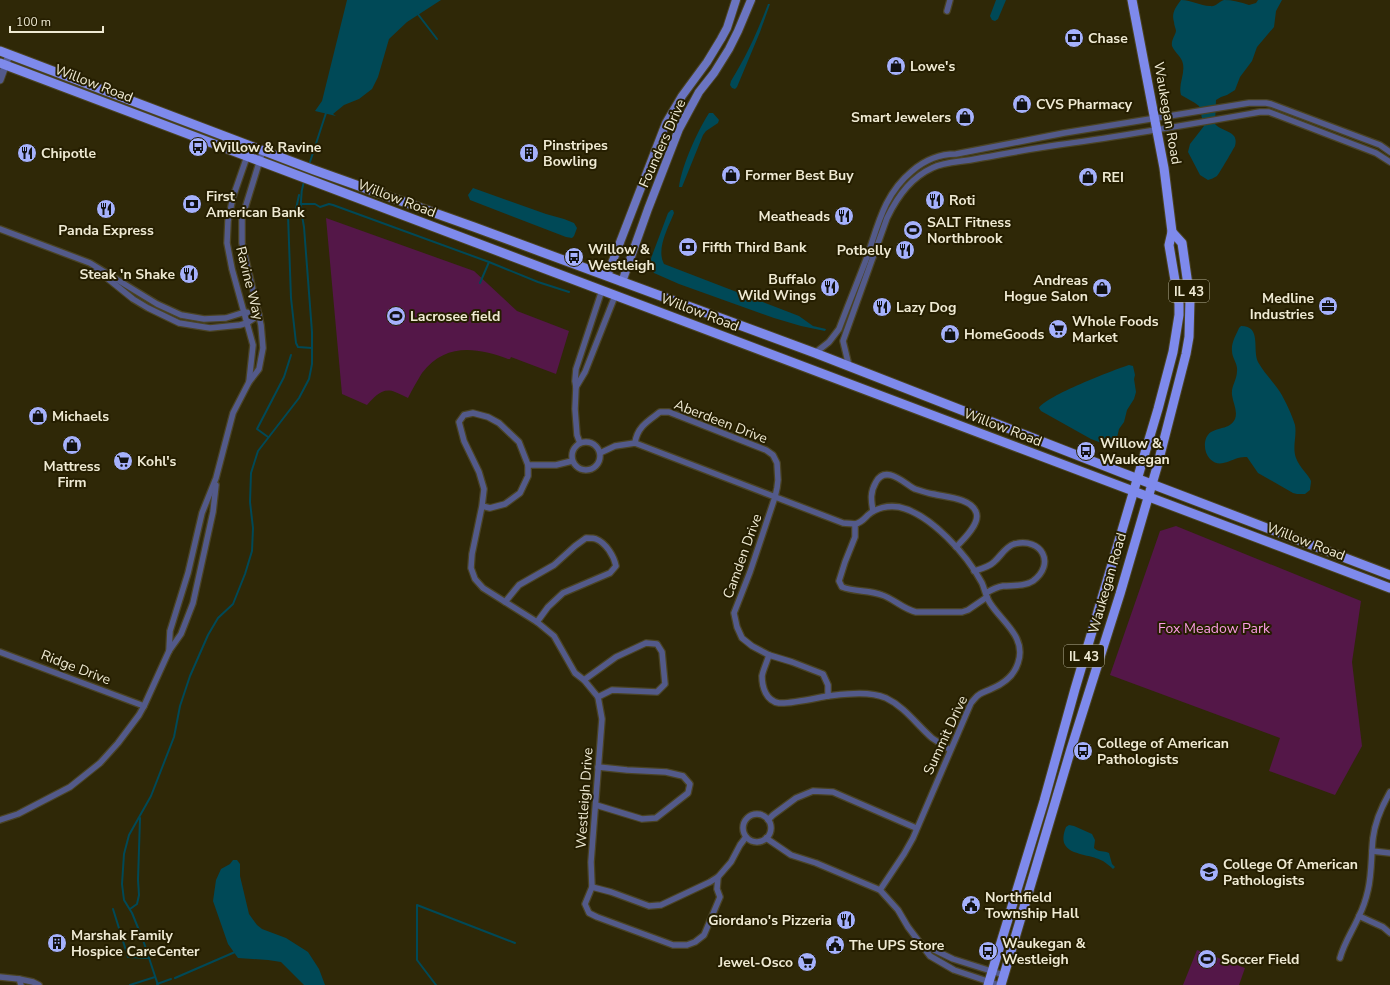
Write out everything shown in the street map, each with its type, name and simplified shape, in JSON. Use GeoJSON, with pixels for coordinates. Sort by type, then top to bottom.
{"type":"FeatureCollection","features":[{"type":"Feature","properties":{"kind":"main road","name":"Founders Drive"},"geometry":{"type":"LineString","coordinates":[[607,276],[666,123],[682,96],[707,62],[721,39],[727,28],[736,0]]}},
{"type":"Feature","properties":{"kind":"main road","name":"Founders Drive"},"geometry":{"type":"LineString","coordinates":[[622,282],[679,129],[699,92],[714,73],[728,49],[751,0]]}},
{"type":"Feature","properties":{"kind":"main road","name":"Waukegan Road"},"geometry":{"type":"LineString","coordinates":[[989,983],[1044,801],[1075,689],[1170,366],[1179,315],[1179,304],[1169,246],[1172,232],[1157,130],[1132,0]]}},
{"type":"Feature","properties":{"kind":"main road","name":"Willow Road"},"geometry":{"type":"LineString","coordinates":[[0,51],[251,145],[300,165],[467,224],[815,353],[1390,575]]}},
{"type":"Feature","properties":{"kind":"main road","name":"Willow Road"},"geometry":{"type":"LineString","coordinates":[[3,64],[311,179],[615,296],[1390,588]]}},
{"type":"Feature","properties":{"kind":"main road"},"geometry":{"type":"LineString","coordinates":[[163,124],[166,114]]}},
{"type":"Feature","properties":{"kind":"main road","name":"Waukegan Road"},"geometry":{"type":"LineString","coordinates":[[1000,985],[1071,749],[1120,594],[1152,484],[1186,354],[1189,336],[1190,299],[1182,243],[1172,232]]}},
{"type":"Feature","properties":{"kind":"main road"},"geometry":{"type":"LineString","coordinates":[[602,290],[607,276]]}},
{"type":"Feature","properties":{"kind":"main road"},"geometry":{"type":"LineString","coordinates":[[615,296],[622,282]]}},
{"type":"Feature","properties":{"kind":"street"},"geometry":{"type":"LineString","coordinates":[[947,11],[950,0]]}},
{"type":"Feature","properties":{"kind":"street"},"geometry":{"type":"LineString","coordinates":[[0,80],[3,64],[9,55]]}},
{"type":"Feature","properties":{"kind":"street"},"geometry":{"type":"LineString","coordinates":[[815,353],[829,342],[839,329],[881,215],[890,196],[901,180],[921,164],[945,154],[956,154],[1064,133],[1249,103],[1266,103],[1380,145],[1390,152]]}},
{"type":"Feature","properties":{"kind":"street"},"geometry":{"type":"LineString","coordinates":[[849,366],[843,341],[871,262],[894,204],[902,192],[918,176],[931,168],[946,163],[1196,124],[1260,112],[1269,112],[1376,153],[1390,162]]}},
{"type":"Feature","properties":{"kind":"street","name":"Ravine Way"},"geometry":{"type":"LineString","coordinates":[[249,382],[253,345],[232,269],[227,244],[228,221],[233,197],[251,145]]}},
{"type":"Feature","properties":{"kind":"street","name":"Ravine Way"},"geometry":{"type":"LineString","coordinates":[[169,651],[170,631],[188,573],[202,513],[216,478],[233,413],[249,382],[259,369],[263,348],[259,315],[242,243],[242,218],[263,150]]}},
{"type":"Feature","properties":{"kind":"street"},"geometry":{"type":"LineString","coordinates":[[0,229],[90,263],[157,304],[181,315],[204,319],[226,318],[245,312],[259,315]]}},
{"type":"Feature","properties":{"kind":"street"},"geometry":{"type":"LineString","coordinates":[[90,263],[133,299],[179,323],[210,328],[248,323],[259,315]]}},
{"type":"Feature","properties":{"kind":"street"},"geometry":{"type":"LineString","coordinates":[[580,443],[577,435],[575,409],[576,369],[602,290]]}},
{"type":"Feature","properties":{"kind":"street"},"geometry":{"type":"LineString","coordinates":[[576,387],[585,372],[615,296]]}},
{"type":"Feature","properties":{"kind":"street","name":"Aberdeen Drive"},"geometry":{"type":"LineString","coordinates":[[635,443],[636,434],[643,426],[660,412],[669,412],[766,450],[773,455],[776,463],[778,480],[775,496]]}},
{"type":"Feature","properties":{"kind":"street","name":"Westleigh Drive"},"geometry":{"type":"LineString","coordinates":[[528,464],[519,442],[499,423],[488,417],[473,413],[464,415],[459,422],[464,441],[479,472],[484,489],[472,554],[471,568],[475,579],[483,588],[537,622],[554,636],[575,673],[584,680],[598,697],[602,719],[591,862],[592,887],[585,904],[589,913],[673,945],[684,946],[695,942],[704,935],[720,897],[717,889],[718,877]]}},
{"type":"Feature","properties":{"kind":"street"},"geometry":{"type":"LineString","coordinates":[[584,442],[596,446],[600,453],[598,463],[592,469],[582,470],[572,461],[572,453],[576,446],[580,443],[584,442]]}},
{"type":"Feature","properties":{"kind":"street"},"geometry":{"type":"LineString","coordinates":[[600,453],[615,446],[635,443],[843,523],[855,524],[855,537],[839,581],[842,587],[849,590],[884,595],[908,610],[916,612],[962,612],[968,610],[986,595],[1002,586],[1030,583],[1034,580],[1043,566],[1045,558],[1040,549],[1032,544],[1020,543],[1012,545],[1004,550],[994,562],[974,571]]}},
{"type":"Feature","properties":{"kind":"street"},"geometry":{"type":"LineString","coordinates":[[482,506],[490,508],[505,504],[520,493],[528,476],[528,464],[556,465],[572,461]]}},
{"type":"Feature","properties":{"kind":"street"},"geometry":{"type":"LineString","coordinates":[[873,511],[871,492],[877,480],[882,476],[889,474],[904,481],[914,488],[925,492],[958,498],[971,506],[976,511],[978,517],[972,529],[956,547]]}},
{"type":"Feature","properties":{"kind":"street","name":"Ravine Way"},"geometry":{"type":"LineString","coordinates":[[0,820],[18,814],[70,788],[88,774],[118,743],[144,706],[169,651],[181,634],[193,603],[213,512],[216,478]]}},
{"type":"Feature","properties":{"kind":"street","name":"Camden Drive"},"geometry":{"type":"LineString","coordinates":[[775,496],[750,572],[734,613],[737,627],[742,638],[752,646],[769,655],[823,674],[828,685],[828,696]]}},
{"type":"Feature","properties":{"kind":"street","name":"Summit Drive"},"geometry":{"type":"LineString","coordinates":[[855,524],[862,521],[873,511],[886,507],[897,507],[920,515],[940,530],[956,547],[974,571],[989,602],[1016,635],[1021,649],[1019,662],[1014,672],[1005,681],[979,694],[971,703],[913,838],[880,890]]}},
{"type":"Feature","properties":{"kind":"street"},"geometry":{"type":"LineString","coordinates":[[505,602],[519,585],[554,565],[586,538],[596,539],[608,549],[616,566],[610,573],[563,593],[548,607],[537,622]]}},
{"type":"Feature","properties":{"kind":"street"},"geometry":{"type":"LineString","coordinates":[[584,680],[616,657],[646,643],[657,644],[662,652],[665,684],[657,692],[612,690],[598,697]]}},
{"type":"Feature","properties":{"kind":"street","name":"Ridge Drive"},"geometry":{"type":"LineString","coordinates":[[0,652],[144,706]]}},
{"type":"Feature","properties":{"kind":"street"},"geometry":{"type":"LineString","coordinates":[[769,655],[762,675],[763,690],[769,698],[778,703],[852,693],[870,694],[886,698],[901,707],[933,738],[950,750]]}},
{"type":"Feature","properties":{"kind":"street"},"geometry":{"type":"LineString","coordinates":[[596,805],[642,819],[656,818],[688,793],[690,784],[683,776],[666,772],[598,767]]}},
{"type":"Feature","properties":{"kind":"street"},"geometry":{"type":"LineString","coordinates":[[768,820],[773,814],[796,798],[813,791],[833,792],[916,828]]}},
{"type":"Feature","properties":{"kind":"street"},"geometry":{"type":"LineString","coordinates":[[1340,958],[1343,947],[1359,916],[1368,888],[1373,836],[1379,813],[1390,792]]}},
{"type":"Feature","properties":{"kind":"street"},"geometry":{"type":"LineString","coordinates":[[756,814],[763,816],[768,820],[770,831],[766,838],[756,841],[746,837],[743,827],[747,818],[756,814]]}},
{"type":"Feature","properties":{"kind":"street"},"geometry":{"type":"LineString","coordinates":[[592,887],[611,892],[649,906],[661,905],[718,877],[732,862],[740,845],[746,837]]}},
{"type":"Feature","properties":{"kind":"street"},"geometry":{"type":"LineString","coordinates":[[766,838],[792,855],[816,863],[880,890],[898,910],[908,927],[930,956],[941,964],[954,970],[989,983],[1000,985]]}},
{"type":"Feature","properties":{"kind":"street"},"geometry":{"type":"LineString","coordinates":[[1372,851],[1390,853]]}},
{"type":"Feature","properties":{"kind":"street"},"geometry":{"type":"LineString","coordinates":[[1359,916],[1383,927],[1390,933]]}},
{"type":"Feature","properties":{"kind":"street"},"geometry":{"type":"LineString","coordinates":[[920,943],[954,959],[1004,975]]}},
{"type":"Feature","properties":{"kind":"street"},"geometry":{"type":"LineString","coordinates":[[0,977],[20,982],[33,982],[38,985]]}},
{"type":"Feature","properties":{"kind":"green space"},"geometry":{"type":"Polygon","coordinates":[[[326,218],[474,271],[517,311],[569,331],[556,374],[511,357],[508,359],[484,352],[462,350],[441,356],[431,363],[422,373],[408,398],[395,392],[387,391],[380,393],[367,405],[342,394],[326,218]]]}},
{"type":"Feature","properties":{"kind":"green space","name":"Fox Meadow Park"},"geometry":{"type":"Polygon","coordinates":[[[1176,526],[1361,601],[1352,662],[1362,746],[1335,795],[1269,771],[1280,738],[1110,675],[1160,531],[1176,526]]]}},
{"type":"Feature","properties":{"kind":"green space","name":"Soccer Field"},"geometry":{"type":"Polygon","coordinates":[[[1197,950],[1245,968],[1239,985],[1183,985],[1197,950]]]}},
{"type":"Feature","properties":{"kind":"water"},"geometry":{"type":"Polygon","coordinates":[[[347,0],[441,0],[407,22],[389,39],[378,77],[372,89],[359,99],[344,105],[333,114],[336,116],[315,111],[322,101],[347,0]]]}},
{"type":"Feature","properties":{"kind":"water"},"geometry":{"type":"Polygon","coordinates":[[[996,0],[1006,0],[998,19],[995,21],[992,20],[990,16],[996,0]]]}},
{"type":"Feature","properties":{"kind":"water"},"geometry":{"type":"Polygon","coordinates":[[[1181,0],[1212,6],[1224,0],[1236,1],[1249,5],[1256,3],[1258,0],[1282,0],[1276,11],[1274,27],[1257,47],[1252,61],[1240,77],[1235,90],[1216,100],[1215,124],[1219,128],[1230,132],[1234,136],[1236,143],[1217,176],[1208,180],[1200,175],[1188,152],[1190,144],[1204,126],[1199,106],[1181,95],[1180,87],[1183,64],[1172,46],[1176,31],[1173,19],[1174,13],[1181,0]]]}},
{"type":"Feature","properties":{"kind":"water"},"geometry":{"type":"Polygon","coordinates":[[[768,4],[770,4],[760,32],[737,87],[735,89],[732,88],[730,85],[731,81],[751,44],[768,4]]]}},
{"type":"Feature","properties":{"kind":"water"},"geometry":{"type":"Polygon","coordinates":[[[709,113],[713,113],[719,120],[718,123],[706,131],[703,135],[682,187],[679,187],[683,169],[691,149],[709,113]]]}},
{"type":"Feature","properties":{"kind":"water"},"geometry":{"type":"Polygon","coordinates":[[[473,188],[574,223],[577,228],[574,236],[572,238],[566,237],[470,200],[468,195],[473,188]]]}},
{"type":"Feature","properties":{"kind":"water"},"geometry":{"type":"Polygon","coordinates":[[[673,210],[674,213],[664,238],[661,252],[664,264],[799,316],[813,326],[826,329],[825,331],[774,318],[679,284],[654,273],[650,261],[668,213],[673,210]]]}},
{"type":"Feature","properties":{"kind":"water"},"geometry":{"type":"Polygon","coordinates":[[[1241,326],[1248,327],[1252,330],[1255,339],[1256,357],[1258,362],[1280,392],[1292,417],[1295,425],[1294,450],[1296,458],[1299,465],[1311,481],[1310,490],[1305,494],[1293,493],[1258,473],[1247,457],[1224,463],[1217,463],[1213,462],[1206,453],[1205,441],[1208,434],[1214,430],[1230,425],[1236,416],[1232,392],[1237,374],[1237,368],[1232,354],[1232,345],[1241,326]]]}},
{"type":"Feature","properties":{"kind":"water"},"geometry":{"type":"Polygon","coordinates":[[[1129,365],[1133,366],[1136,392],[1134,399],[1127,410],[1124,422],[1119,429],[1116,442],[1113,444],[1107,445],[1091,439],[1041,411],[1039,408],[1044,403],[1066,390],[1129,365]]]}},
{"type":"Feature","properties":{"kind":"water"},"geometry":{"type":"Polygon","coordinates":[[[1069,825],[1092,834],[1095,840],[1094,848],[1109,853],[1112,864],[1115,867],[1113,869],[1103,861],[1068,849],[1064,844],[1063,837],[1066,827],[1069,825]]]}},
{"type":"Feature","properties":{"kind":"water"},"geometry":{"type":"Polygon","coordinates":[[[233,860],[237,860],[240,864],[240,876],[249,914],[257,925],[262,929],[286,938],[308,952],[319,969],[325,985],[304,985],[281,962],[238,958],[228,944],[213,901],[216,880],[221,869],[230,864],[233,860]]]}},
{"type":"Feature","properties":{"kind":"waterway"},"geometry":{"type":"LineString","coordinates":[[417,13],[437,39]]}},
{"type":"Feature","properties":{"kind":"waterway"},"geometry":{"type":"LineString","coordinates":[[309,165],[326,113]]}},
{"type":"Feature","properties":{"kind":"waterway"},"geometry":{"type":"LineString","coordinates":[[158,985],[143,940],[132,913],[124,900],[122,884],[124,854],[129,835],[151,796],[174,737],[180,706],[190,676],[208,635],[218,618],[233,604],[245,574],[252,551],[253,528],[250,502],[251,473],[258,451],[299,398],[309,379],[312,364],[312,332],[301,204],[301,193],[304,181]]}},
{"type":"Feature","properties":{"kind":"waterway"},"geometry":{"type":"LineString","coordinates":[[299,195],[296,209],[288,215],[291,298],[296,343],[298,347],[312,348]]}},
{"type":"Feature","properties":{"kind":"waterway"},"geometry":{"type":"LineString","coordinates":[[301,204],[315,204],[320,207],[329,204],[333,205],[489,262],[480,283]]}},
{"type":"Feature","properties":{"kind":"waterway"},"geometry":{"type":"LineString","coordinates":[[489,262],[538,282],[569,292]]}},
{"type":"Feature","properties":{"kind":"waterway"},"geometry":{"type":"LineString","coordinates":[[268,437],[257,429],[284,377],[291,355]]}},
{"type":"Feature","properties":{"kind":"waterway"},"geometry":{"type":"LineString","coordinates":[[130,909],[137,904],[139,895],[140,818]]}},
{"type":"Feature","properties":{"kind":"waterway"},"geometry":{"type":"LineString","coordinates":[[436,985],[417,960],[417,905],[515,943]]}},
{"type":"Feature","properties":{"kind":"waterway"},"geometry":{"type":"LineString","coordinates":[[113,909],[128,957],[149,958]]}},
{"type":"Feature","properties":{"kind":"waterway"},"geometry":{"type":"LineString","coordinates":[[175,978],[235,952]]}},
{"type":"Feature","properties":{"kind":"waterway"},"geometry":{"type":"LineString","coordinates":[[130,985],[155,977]]}},
{"type":"Feature","properties":{"kind":"waterway"},"geometry":{"type":"LineString","coordinates":[[157,984],[171,979]]}},
{"type":"Feature","properties":{"kind":"place","name":"Chase"},"geometry":{"type":"Point","coordinates":[1074,38]}},
{"type":"Feature","properties":{"kind":"place","name":"Lowe's"},"geometry":{"type":"Point","coordinates":[896,66]}},
{"type":"Feature","properties":{"kind":"place","name":"CVS Pharmacy"},"geometry":{"type":"Point","coordinates":[1022,104]}},
{"type":"Feature","properties":{"kind":"place","name":"Smart Jewelers"},"geometry":{"type":"Point","coordinates":[965,117]}},
{"type":"Feature","properties":{"kind":"place","name":"Willow & Ravine"},"geometry":{"type":"Point","coordinates":[198,147]}},
{"type":"Feature","properties":{"kind":"place","name":"Chipotle"},"geometry":{"type":"Point","coordinates":[27,153]}},
{"type":"Feature","properties":{"kind":"place","name":"Pinstripes Bowling"},"geometry":{"type":"Point","coordinates":[529,153]}},
{"type":"Feature","properties":{"kind":"place","name":"Former Best Buy"},"geometry":{"type":"Point","coordinates":[731,175]}},
{"type":"Feature","properties":{"kind":"place","name":"REI"},"geometry":{"type":"Point","coordinates":[1088,177]}},
{"type":"Feature","properties":{"kind":"place","name":"Roti"},"geometry":{"type":"Point","coordinates":[935,200]}},
{"type":"Feature","properties":{"kind":"place","name":"First American Bank"},"geometry":{"type":"Point","coordinates":[192,204]}},
{"type":"Feature","properties":{"kind":"place","name":"Panda Express"},"geometry":{"type":"Point","coordinates":[106,209]}},
{"type":"Feature","properties":{"kind":"place","name":"Meatheads"},"geometry":{"type":"Point","coordinates":[844,216]}},
{"type":"Feature","properties":{"kind":"place","name":"SALT Fitness Northbrook"},"geometry":{"type":"Point","coordinates":[913,230]}},
{"type":"Feature","properties":{"kind":"place","name":"Fifth Third Bank"},"geometry":{"type":"Point","coordinates":[688,247]}},
{"type":"Feature","properties":{"kind":"place","name":"Potbelly"},"geometry":{"type":"Point","coordinates":[905,250]}},
{"type":"Feature","properties":{"kind":"place","name":"Willow & Westleigh"},"geometry":{"type":"Point","coordinates":[574,257]}},
{"type":"Feature","properties":{"kind":"place","name":"Steak 'n Shake"},"geometry":{"type":"Point","coordinates":[189,274]}},
{"type":"Feature","properties":{"kind":"place","name":"Buffalo Wild Wings"},"geometry":{"type":"Point","coordinates":[830,287]}},
{"type":"Feature","properties":{"kind":"place","name":"Andreas Hogue Salon"},"geometry":{"type":"Point","coordinates":[1102,288]}},
{"type":"Feature","properties":{"kind":"place","name":"Medline Industries"},"geometry":{"type":"Point","coordinates":[1328,306]}},
{"type":"Feature","properties":{"kind":"place","name":"Lazy Dog"},"geometry":{"type":"Point","coordinates":[882,307]}},
{"type":"Feature","properties":{"kind":"place","name":"Lacrosee field"},"geometry":{"type":"Point","coordinates":[396,316]}},
{"type":"Feature","properties":{"kind":"place","name":"Whole Foods Market"},"geometry":{"type":"Point","coordinates":[1058,329]}},
{"type":"Feature","properties":{"kind":"place","name":"HomeGoods"},"geometry":{"type":"Point","coordinates":[950,334]}},
{"type":"Feature","properties":{"kind":"place","name":"Michaels"},"geometry":{"type":"Point","coordinates":[38,416]}},
{"type":"Feature","properties":{"kind":"place","name":"Mattress Firm"},"geometry":{"type":"Point","coordinates":[72,445]}},
{"type":"Feature","properties":{"kind":"place","name":"Willow & Waukegan"},"geometry":{"type":"Point","coordinates":[1086,451]}},
{"type":"Feature","properties":{"kind":"place","name":"Kohl's"},"geometry":{"type":"Point","coordinates":[123,461]}},
{"type":"Feature","properties":{"kind":"place","name":"College of American Pathologists"},"geometry":{"type":"Point","coordinates":[1083,751]}},
{"type":"Feature","properties":{"kind":"place","name":"College Of American Pathologists"},"geometry":{"type":"Point","coordinates":[1209,872]}},
{"type":"Feature","properties":{"kind":"place","name":"Northfield Township Hall"},"geometry":{"type":"Point","coordinates":[971,905]}},
{"type":"Feature","properties":{"kind":"place","name":"Giordano's Pizzeria"},"geometry":{"type":"Point","coordinates":[846,920]}},
{"type":"Feature","properties":{"kind":"place","name":"Marshak Family Hospice CareCenter"},"geometry":{"type":"Point","coordinates":[57,943]}},
{"type":"Feature","properties":{"kind":"place","name":"The UPS Store"},"geometry":{"type":"Point","coordinates":[835,945]}},
{"type":"Feature","properties":{"kind":"place","name":"Waukegan & Westleigh"},"geometry":{"type":"Point","coordinates":[988,951]}},
{"type":"Feature","properties":{"kind":"place","name":"Soccer Field"},"geometry":{"type":"Point","coordinates":[1207,959]}},
{"type":"Feature","properties":{"kind":"place","name":"Jewel-Osco"},"geometry":{"type":"Point","coordinates":[807,962]}}]}
